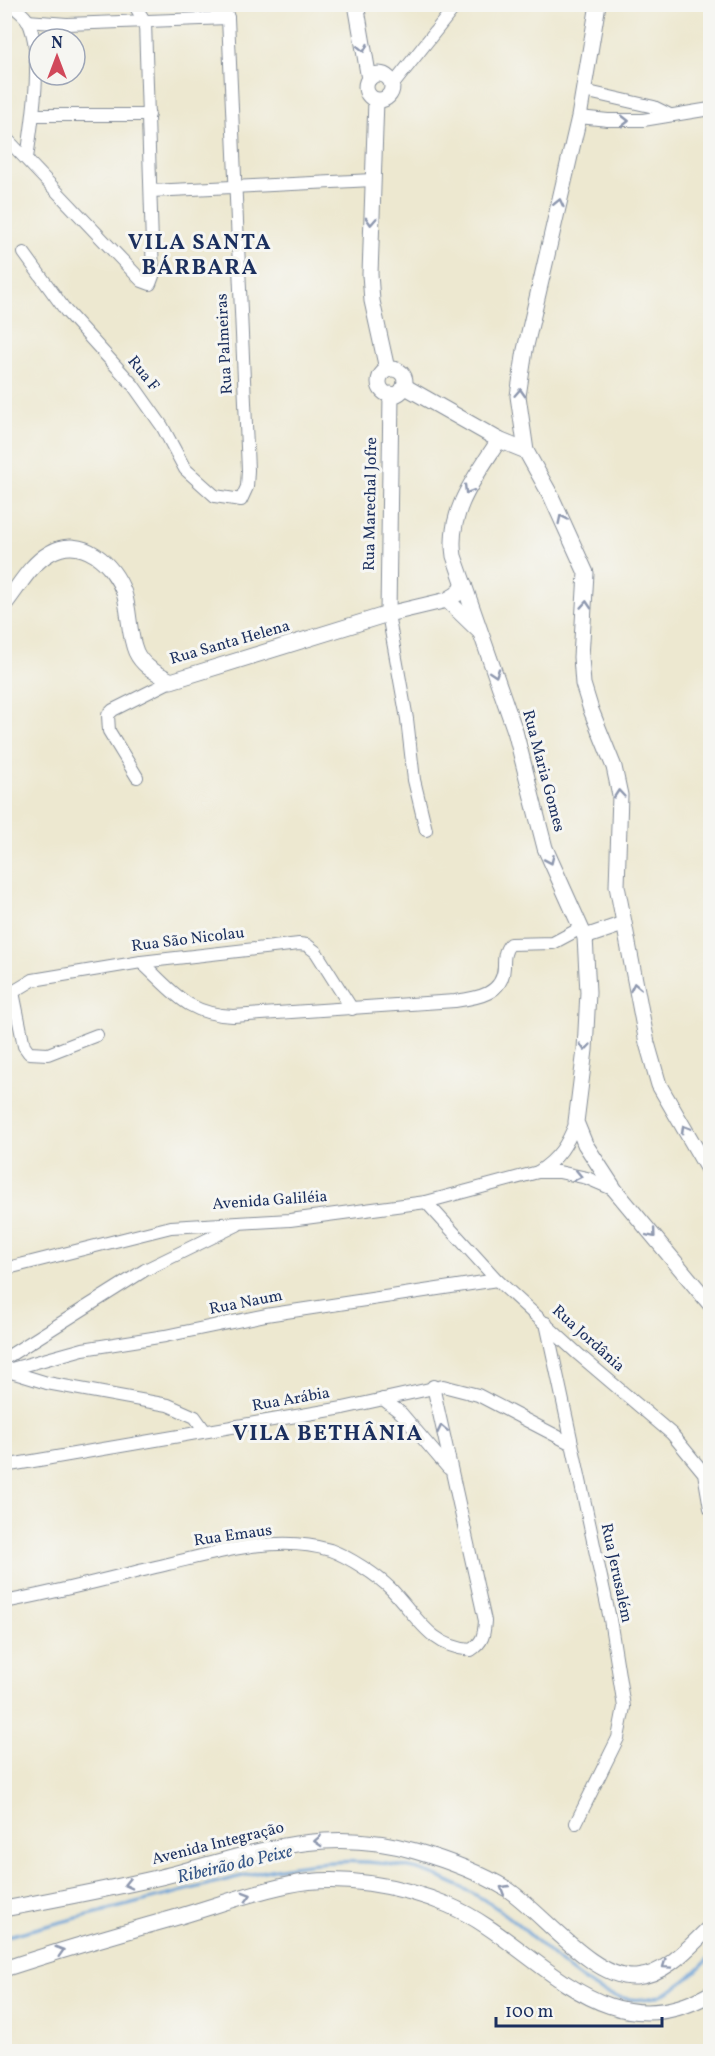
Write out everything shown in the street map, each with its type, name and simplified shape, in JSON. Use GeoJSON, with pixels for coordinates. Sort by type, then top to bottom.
{"type":"FeatureCollection","features":[{"type":"Feature","properties":{"kind":"street"},"geometry":{"type":"LineString","coordinates":[[11,4],[27,21],[35,71],[33,116],[27,158]]}},
{"type":"Feature","properties":{"kind":"street"},"geometry":{"type":"LineString","coordinates":[[4,136],[148,285],[153,276],[145,22],[134,4]]}},
{"type":"Feature","properties":{"kind":"street","name":"Rua Palmeiras"},"geometry":{"type":"LineString","coordinates":[[224,4],[228,18],[248,470],[247,487],[241,500]]}},
{"type":"Feature","properties":{"kind":"street"},"geometry":{"type":"LineString","coordinates":[[356,4],[369,79],[367,91],[376,100],[370,274],[372,301],[387,369]]}},
{"type":"Feature","properties":{"kind":"street"},"geometry":{"type":"LineString","coordinates":[[376,100],[386,98],[392,86],[457,4]]}},
{"type":"Feature","properties":{"kind":"street"},"geometry":{"type":"LineString","coordinates":[[598,4],[579,117],[525,350],[519,396],[526,452],[551,496],[586,573],[581,657],[583,684],[614,768],[620,795],[617,886],[647,1043],[659,1085],[711,1173]]}},
{"type":"Feature","properties":{"kind":"street"},"geometry":{"type":"LineString","coordinates":[[27,21],[67,24],[228,18]]}},
{"type":"Feature","properties":{"kind":"street"},"geometry":{"type":"LineString","coordinates":[[369,79],[381,75],[387,77],[392,86]]}},
{"type":"Feature","properties":{"kind":"street"},"geometry":{"type":"LineString","coordinates":[[584,91],[654,107],[670,114]]}},
{"type":"Feature","properties":{"kind":"street"},"geometry":{"type":"LineString","coordinates":[[579,117],[626,121],[711,109]]}},
{"type":"Feature","properties":{"kind":"street"},"geometry":{"type":"LineString","coordinates":[[33,116],[149,115]]}},
{"type":"Feature","properties":{"kind":"street"},"geometry":{"type":"LineString","coordinates":[[151,191],[235,189],[373,180]]}},
{"type":"Feature","properties":{"kind":"street","name":"Rua F"},"geometry":{"type":"LineString","coordinates":[[24,253],[66,312],[133,385],[162,426],[185,469],[215,496],[241,500]]}},
{"type":"Feature","properties":{"kind":"street"},"geometry":{"type":"LineString","coordinates":[[387,369],[380,375],[379,384],[383,391],[398,390],[526,452]]}},
{"type":"Feature","properties":{"kind":"street"},"geometry":{"type":"LineString","coordinates":[[387,369],[400,372],[404,378],[398,390]]}},
{"type":"Feature","properties":{"kind":"street","name":"Rua Marechal Jofre"},"geometry":{"type":"LineString","coordinates":[[388,614],[398,390]]}},
{"type":"Feature","properties":{"kind":"street","name":"Rua Maria Gomes"},"geometry":{"type":"LineString","coordinates":[[499,440],[461,502],[452,538],[454,556],[515,731],[545,848],[583,932],[588,1004],[576,1122]]}},
{"type":"Feature","properties":{"kind":"street","name":"Rua Santa Helena"},"geometry":{"type":"LineString","coordinates":[[4,605],[33,567],[50,553],[63,548],[97,554],[108,564],[121,586],[137,653],[146,666],[171,681],[388,614],[447,600]]}},
{"type":"Feature","properties":{"kind":"street"},"geometry":{"type":"LineString","coordinates":[[464,584],[457,594],[447,600],[482,634]]}},
{"type":"Feature","properties":{"kind":"street"},"geometry":{"type":"LineString","coordinates":[[388,614],[407,719],[414,780],[426,830]]}},
{"type":"Feature","properties":{"kind":"street"},"geometry":{"type":"LineString","coordinates":[[137,777],[110,731],[108,716],[113,710],[171,681]]}},
{"type":"Feature","properties":{"kind":"street"},"geometry":{"type":"LineString","coordinates":[[141,962],[189,1005],[211,1015],[233,1016],[455,1002],[486,994],[502,981],[504,955],[510,944],[552,943],[583,932],[623,924]]}},
{"type":"Feature","properties":{"kind":"street","name":"Rua São Nicolau"},"geometry":{"type":"LineString","coordinates":[[4,1004],[13,992],[33,980],[141,962],[307,945],[316,952],[352,1009]]}},
{"type":"Feature","properties":{"kind":"street"},"geometry":{"type":"LineString","coordinates":[[13,992],[24,1046],[29,1053],[48,1054],[97,1035]]}},
{"type":"Feature","properties":{"kind":"street"},"geometry":{"type":"LineString","coordinates":[[538,1172],[555,1161],[566,1147],[576,1122]]}},
{"type":"Feature","properties":{"kind":"street"},"geometry":{"type":"LineString","coordinates":[[576,1122],[585,1144],[615,1190],[711,1304]]}},
{"type":"Feature","properties":{"kind":"street"},"geometry":{"type":"LineString","coordinates":[[538,1172],[559,1172],[587,1178],[615,1190]]}},
{"type":"Feature","properties":{"kind":"street","name":"Avenida Galiléia"},"geometry":{"type":"LineString","coordinates":[[4,1269],[171,1227],[290,1220],[426,1202],[538,1172]]}},
{"type":"Feature","properties":{"kind":"street","name":"Rua Jordânia"},"geometry":{"type":"LineString","coordinates":[[426,1202],[496,1280],[672,1434],[707,1469],[711,1508]]}},
{"type":"Feature","properties":{"kind":"street"},"geometry":{"type":"LineString","coordinates":[[6,1367],[145,1270],[243,1222]]}},
{"type":"Feature","properties":{"kind":"street","name":"Rua Naum"},"geometry":{"type":"LineString","coordinates":[[6,1367],[83,1349],[165,1336],[266,1315],[496,1280]]}},
{"type":"Feature","properties":{"kind":"street","name":"Rua Jerusalém"},"geometry":{"type":"LineString","coordinates":[[546,1323],[570,1443],[610,1619],[624,1707],[618,1738],[576,1823]]}},
{"type":"Feature","properties":{"kind":"street"},"geometry":{"type":"LineString","coordinates":[[6,1367],[47,1383],[168,1405],[195,1418],[205,1431]]}},
{"type":"Feature","properties":{"kind":"street"},"geometry":{"type":"LineString","coordinates":[[433,1386],[451,1471]]}},
{"type":"Feature","properties":{"kind":"street","name":"Rua Arábia"},"geometry":{"type":"LineString","coordinates":[[4,1466],[383,1399],[433,1386],[454,1387],[478,1395],[570,1443]]}},
{"type":"Feature","properties":{"kind":"street"},"geometry":{"type":"LineString","coordinates":[[383,1399],[407,1419],[451,1471]]}},
{"type":"Feature","properties":{"kind":"street","name":"Rua Emaus"},"geometry":{"type":"LineString","coordinates":[[6,1601],[220,1552],[262,1545],[303,1546],[331,1551],[355,1564],[389,1587],[439,1642],[471,1650],[484,1636],[485,1621],[451,1471]]}},
{"type":"Feature","properties":{"kind":"street","name":"Avenida Integração"},"geometry":{"type":"LineString","coordinates":[[4,1908],[162,1876],[278,1845],[357,1840],[413,1851],[465,1868],[507,1889],[590,1958],[620,1976],[637,1977],[656,1972],[711,1927]]}},
{"type":"Feature","properties":{"kind":"street"},"geometry":{"type":"LineString","coordinates":[[4,1969],[289,1884],[344,1881],[383,1887],[448,1905],[495,1935],[530,1968],[582,2007],[608,2020],[627,2024],[648,2024],[688,2010],[711,1994]]}},
{"type":"Feature","properties":{"kind":"waterway","name":"Ribeirão do Peixe"},"geometry":{"type":"LineString","coordinates":[[4,1937],[263,1871],[325,1862],[356,1862],[387,1864],[418,1870],[469,1891],[514,1921],[584,1981],[603,1992],[624,1998],[645,1999],[668,1992],[685,1981],[710,1957]]}},
{"type":"Feature","properties":{"kind":"district","name":"VILA SANTA BÁRBARA"},"geometry":{"type":"Point","coordinates":[200,256]}},
{"type":"Feature","properties":{"kind":"district","name":"VILA BETHÂNIA"},"geometry":{"type":"Point","coordinates":[328,1434]}}]}
